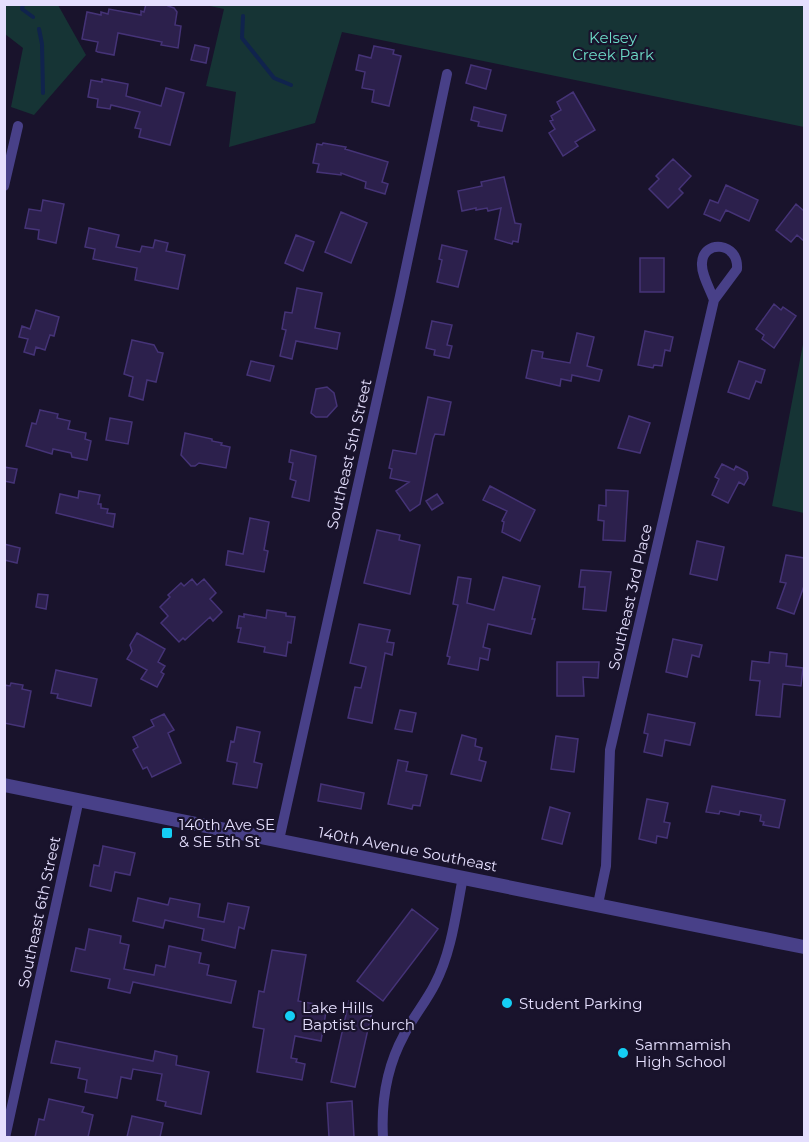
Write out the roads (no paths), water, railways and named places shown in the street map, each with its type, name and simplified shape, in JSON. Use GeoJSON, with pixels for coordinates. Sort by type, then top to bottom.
{"type":"FeatureCollection","features":[{"type":"Feature","properties":{"kind":"street","name":"Southeast 5th Street"},"geometry":{"type":"LineString","coordinates":[[279,840],[447,74]]}},
{"type":"Feature","properties":{"kind":"street"},"geometry":{"type":"LineString","coordinates":[[4,186],[18,126]]}},
{"type":"Feature","properties":{"kind":"street","name":"Southeast 3rd Place"},"geometry":{"type":"LineString","coordinates":[[598,904],[606,866],[610,750],[714,300],[737,269],[734,253],[719,246],[708,250],[702,260],[702,267],[714,300]]}},
{"type":"Feature","properties":{"kind":"street","name":"140th Avenue Southeast"},"geometry":{"type":"LineString","coordinates":[[4,785],[804,947]]}},
{"type":"Feature","properties":{"kind":"street","name":"Southeast 6th Street"},"geometry":{"type":"LineString","coordinates":[[5,1137],[79,799]]}},
{"type":"Feature","properties":{"kind":"street"},"geometry":{"type":"LineString","coordinates":[[383,1137],[382,1117],[394,1056],[443,966],[463,877]]}},
{"type":"Feature","properties":{"kind":"waterway"},"geometry":{"type":"LineString","coordinates":[[23,4],[22,9],[33,17]]}},
{"type":"Feature","properties":{"kind":"waterway"},"geometry":{"type":"LineString","coordinates":[[243,16],[242,38],[274,78],[291,85]]}},
{"type":"Feature","properties":{"kind":"waterway"},"geometry":{"type":"LineString","coordinates":[[39,29],[42,44],[43,93]]}},
{"type":"Feature","properties":{"kind":"place","name":"140th Ave SE & SE 5th St"},"geometry":{"type":"Point","coordinates":[167,833]}},
{"type":"Feature","properties":{"kind":"place","name":"Student Parking"},"geometry":{"type":"Point","coordinates":[507,1003]}},
{"type":"Feature","properties":{"kind":"place","name":"Lake Hills Baptist Church"},"geometry":{"type":"Point","coordinates":[290,1016]}},
{"type":"Feature","properties":{"kind":"place","name":"Sammamish High School"},"geometry":{"type":"Point","coordinates":[623,1053]}},
{"type":"Feature","properties":{"kind":"park label","name":"Kelsey Creek Park"},"geometry":{"type":"Point","coordinates":[613,46]}}]}
